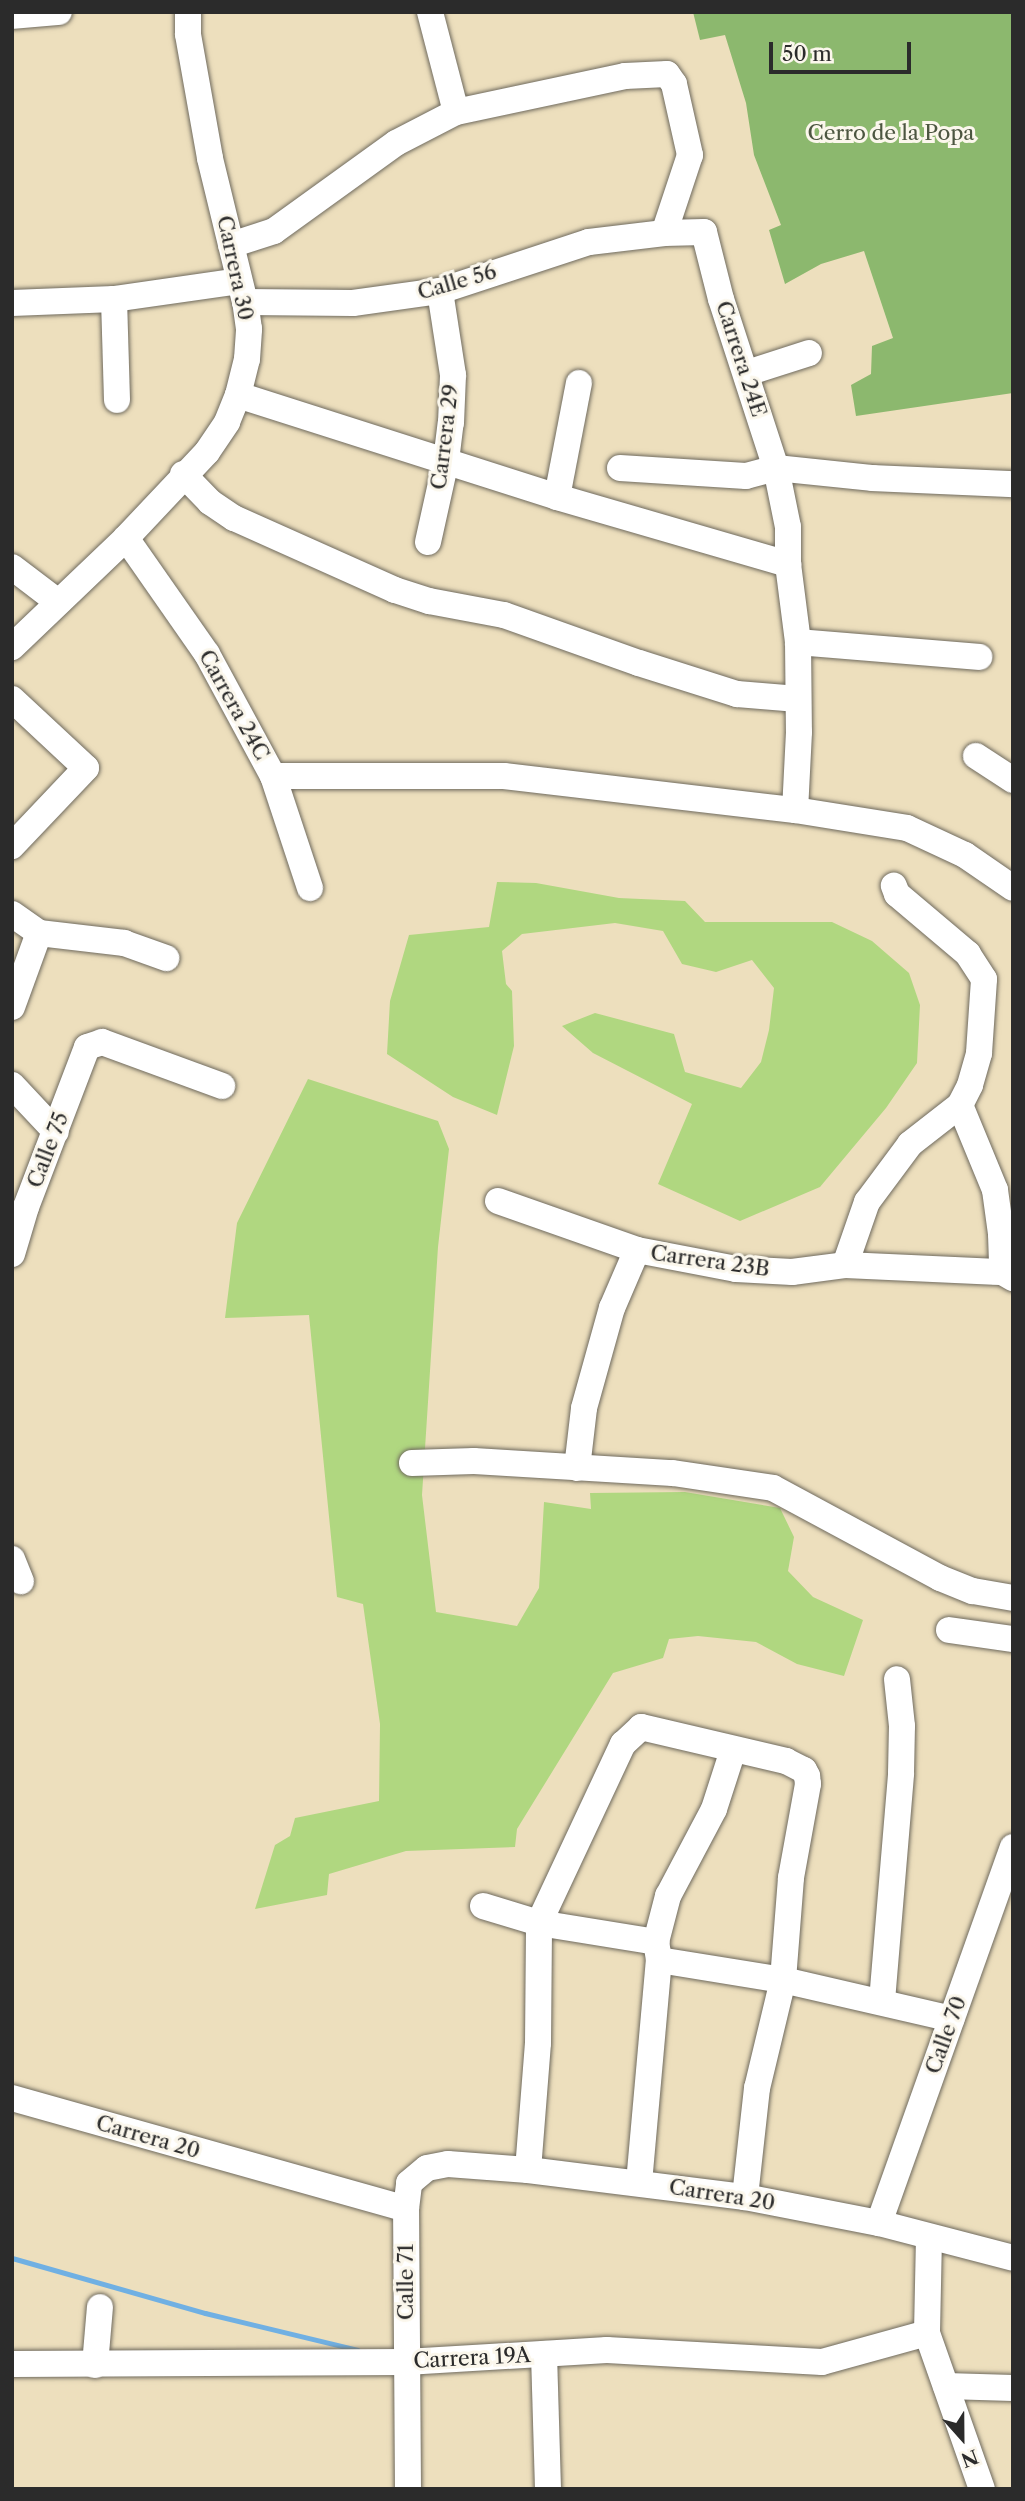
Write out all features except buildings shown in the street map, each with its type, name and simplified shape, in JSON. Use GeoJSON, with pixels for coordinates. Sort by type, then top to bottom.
{"type":"FeatureCollection","features":[{"type":"Feature","properties":{"kind":"street"},"geometry":{"type":"LineString","coordinates":[[12,16],[59,12]]}},
{"type":"Feature","properties":{"kind":"street","name":"Carrera 30"},"geometry":{"type":"LineString","coordinates":[[12,647],[126,538],[183,474],[207,452],[226,422],[238,395],[247,359],[249,329],[211,158],[188,34],[188,12]]}},
{"type":"Feature","properties":{"kind":"street"},"geometry":{"type":"LineString","coordinates":[[430,12],[456,112]]}},
{"type":"Feature","properties":{"kind":"street"},"geometry":{"type":"LineString","coordinates":[[232,245],[274,231],[396,143],[456,112],[625,76],[659,74],[667,74],[674,84],[690,155],[664,233]]}},
{"type":"Feature","properties":{"kind":"street","name":"Carrera 24E"},"geometry":{"type":"LineString","coordinates":[[664,233],[704,232],[721,299],[776,468],[788,527],[788,564],[798,642],[799,732],[795,810]]}},
{"type":"Feature","properties":{"kind":"street","name":"Calle 56"},"geometry":{"type":"LineString","coordinates":[[12,303],[242,291],[353,303],[440,291],[578,245],[664,233]]}},
{"type":"Feature","properties":{"kind":"street","name":"Carrera 29"},"geometry":{"type":"LineString","coordinates":[[428,542],[446,461],[453,375],[440,291]]}},
{"type":"Feature","properties":{"kind":"street"},"geometry":{"type":"LineString","coordinates":[[114,299],[117,400]]}},
{"type":"Feature","properties":{"kind":"street"},"geometry":{"type":"LineString","coordinates":[[747,373],[809,353]]}},
{"type":"Feature","properties":{"kind":"street"},"geometry":{"type":"LineString","coordinates":[[556,497],[579,383]]}},
{"type":"Feature","properties":{"kind":"street"},"geometry":{"type":"LineString","coordinates":[[238,395],[556,497],[788,564]]}},
{"type":"Feature","properties":{"kind":"street"},"geometry":{"type":"LineString","coordinates":[[620,468],[746,476],[776,468],[873,478],[1013,484]]}},
{"type":"Feature","properties":{"kind":"street"},"geometry":{"type":"LineString","coordinates":[[183,474],[210,502],[234,518],[395,590],[429,601],[504,615],[639,663],[737,694],[798,699]]}},
{"type":"Feature","properties":{"kind":"street","name":"Carrera 24C"},"geometry":{"type":"LineString","coordinates":[[126,538],[207,653],[273,776],[310,888]]}},
{"type":"Feature","properties":{"kind":"street"},"geometry":{"type":"LineString","coordinates":[[12,568],[58,601]]}},
{"type":"Feature","properties":{"kind":"street"},"geometry":{"type":"LineString","coordinates":[[798,642],[979,657]]}},
{"type":"Feature","properties":{"kind":"street"},"geometry":{"type":"LineString","coordinates":[[12,699],[86,768],[12,846]]}},
{"type":"Feature","properties":{"kind":"street"},"geometry":{"type":"LineString","coordinates":[[976,756],[1013,780]]}},
{"type":"Feature","properties":{"kind":"street"},"geometry":{"type":"LineString","coordinates":[[273,776],[504,776],[795,810],[907,828],[927,835],[965,855],[1013,888]]}},
{"type":"Feature","properties":{"kind":"street"},"geometry":{"type":"LineString","coordinates":[[845,1265],[867,1202],[911,1144],[960,1105],[970,1085],[979,1053],[984,979],[968,954],[897,894],[894,886]]}},
{"type":"Feature","properties":{"kind":"street"},"geometry":{"type":"LineString","coordinates":[[12,914],[39,933],[124,943],[166,958]]}},
{"type":"Feature","properties":{"kind":"street"},"geometry":{"type":"LineString","coordinates":[[12,1007],[39,933]]}},
{"type":"Feature","properties":{"kind":"street","name":"Calle 75"},"geometry":{"type":"LineString","coordinates":[[12,1254],[19,1208],[56,1132],[87,1047],[102,1042],[222,1086]]}},
{"type":"Feature","properties":{"kind":"street"},"geometry":{"type":"LineString","coordinates":[[12,1085],[56,1132]]}},
{"type":"Feature","properties":{"kind":"street"},"geometry":{"type":"LineString","coordinates":[[960,1105],[995,1190],[1007,1275]]}},
{"type":"Feature","properties":{"kind":"street","name":"Carrera 23B"},"geometry":{"type":"LineString","coordinates":[[498,1201],[637,1250],[736,1269],[792,1272],[845,1265],[1007,1275]]}},
{"type":"Feature","properties":{"kind":"street"},"geometry":{"type":"LineString","coordinates":[[577,1468],[588,1395],[612,1308],[637,1250]]}},
{"type":"Feature","properties":{"kind":"street"},"geometry":{"type":"LineString","coordinates":[[412,1463],[474,1461],[673,1473],[773,1488],[940,1578],[973,1591],[1013,1598]]}},
{"type":"Feature","properties":{"kind":"street"},"geometry":{"type":"LineString","coordinates":[[949,1630],[1013,1639]]}},
{"type":"Feature","properties":{"kind":"street"},"geometry":{"type":"LineString","coordinates":[[882,2001],[901,1773],[902,1726],[897,1679]]}},
{"type":"Feature","properties":{"kind":"street"},"geometry":{"type":"LineString","coordinates":[[527,2170],[538,2043],[539,1923],[623,1744],[641,1727],[786,1761],[804,1770],[807,1776],[808,1784],[791,1878],[783,1980],[757,2088],[745,2197]]}},
{"type":"Feature","properties":{"kind":"street"},"geometry":{"type":"LineString","coordinates":[[639,2183],[657,1951],[668,1896],[714,1809],[733,1750]]}},
{"type":"Feature","properties":{"kind":"street","name":"Calle 70"},"geometry":{"type":"LineString","coordinates":[[879,2223],[1013,1847]]}},
{"type":"Feature","properties":{"kind":"street"},"geometry":{"type":"LineString","coordinates":[[483,1906],[539,1923],[952,2019]]}},
{"type":"Feature","properties":{"kind":"street","name":"Carrera 20"},"geometry":{"type":"LineString","coordinates":[[12,2098],[406,2209]]}},
{"type":"Feature","properties":{"kind":"street","name":"Carrera 20"},"geometry":{"type":"LineString","coordinates":[[427,2168],[448,2164],[527,2170],[745,2197],[879,2223],[1013,2258]]}},
{"type":"Feature","properties":{"kind":"street","name":"Calle 71"},"geometry":{"type":"LineString","coordinates":[[408,2489],[406,2209],[409,2183],[427,2168]]}},
{"type":"Feature","properties":{"kind":"street"},"geometry":{"type":"LineString","coordinates":[[929,2237],[927,2333],[982,2489]]}},
{"type":"Feature","properties":{"kind":"street"},"geometry":{"type":"LineString","coordinates":[[95,2365],[100,2307]]}},
{"type":"Feature","properties":{"kind":"street","name":"Carrera 19A"},"geometry":{"type":"LineString","coordinates":[[12,2364],[406,2362],[607,2350],[822,2362],[927,2333]]}},
{"type":"Feature","properties":{"kind":"street"},"geometry":{"type":"LineString","coordinates":[[544,2354],[548,2489]]}},
{"type":"Feature","properties":{"kind":"street"},"geometry":{"type":"LineString","coordinates":[[946,2386],[1013,2388]]}},
{"type":"Feature","properties":{"kind":"green space","name":"Cerro de la Popa"},"geometry":{"type":"Polygon","coordinates":[[[693,12],[1013,12],[1013,393],[856,416],[851,385],[871,374],[872,346],[893,338],[864,251],[821,264],[785,284],[769,230],[781,225],[754,155],[746,103],[725,35],[700,40],[693,12]]]}},
{"type":"Feature","properties":{"kind":"green space"},"geometry":{"type":"Polygon","coordinates":[[[497,882],[536,883],[619,898],[685,901],[705,922],[832,922],[872,941],[909,973],[920,1005],[917,1063],[886,1108],[820,1187],[740,1221],[658,1184],[692,1104],[593,1053],[562,1026],[595,1013],[674,1034],[685,1072],[741,1088],[761,1062],[769,1030],[774,988],[752,960],[716,972],[682,964],[663,931],[615,923],[522,934],[502,951],[506,984],[512,991],[514,1046],[497,1115],[453,1097],[387,1054],[390,1001],[409,935],[489,927],[497,882]]]}},
{"type":"Feature","properties":{"kind":"green space"},"geometry":{"type":"Polygon","coordinates":[[[308,1079],[438,1121],[449,1149],[438,1247],[422,1495],[436,1612],[517,1626],[539,1588],[544,1502],[591,1509],[590,1493],[685,1492],[780,1508],[794,1537],[788,1571],[813,1597],[863,1620],[844,1676],[797,1664],[756,1642],[698,1636],[669,1639],[663,1658],[613,1673],[517,1829],[515,1847],[406,1851],[329,1874],[327,1895],[255,1909],[275,1845],[290,1836],[295,1818],[379,1801],[380,1724],[363,1604],[337,1597],[309,1315],[225,1318],[237,1223],[308,1079]]]}},
{"type":"Feature","properties":{"kind":"waterway"},"geometry":{"type":"LineString","coordinates":[[12,2258],[205,2313],[358,2350]]}}]}
